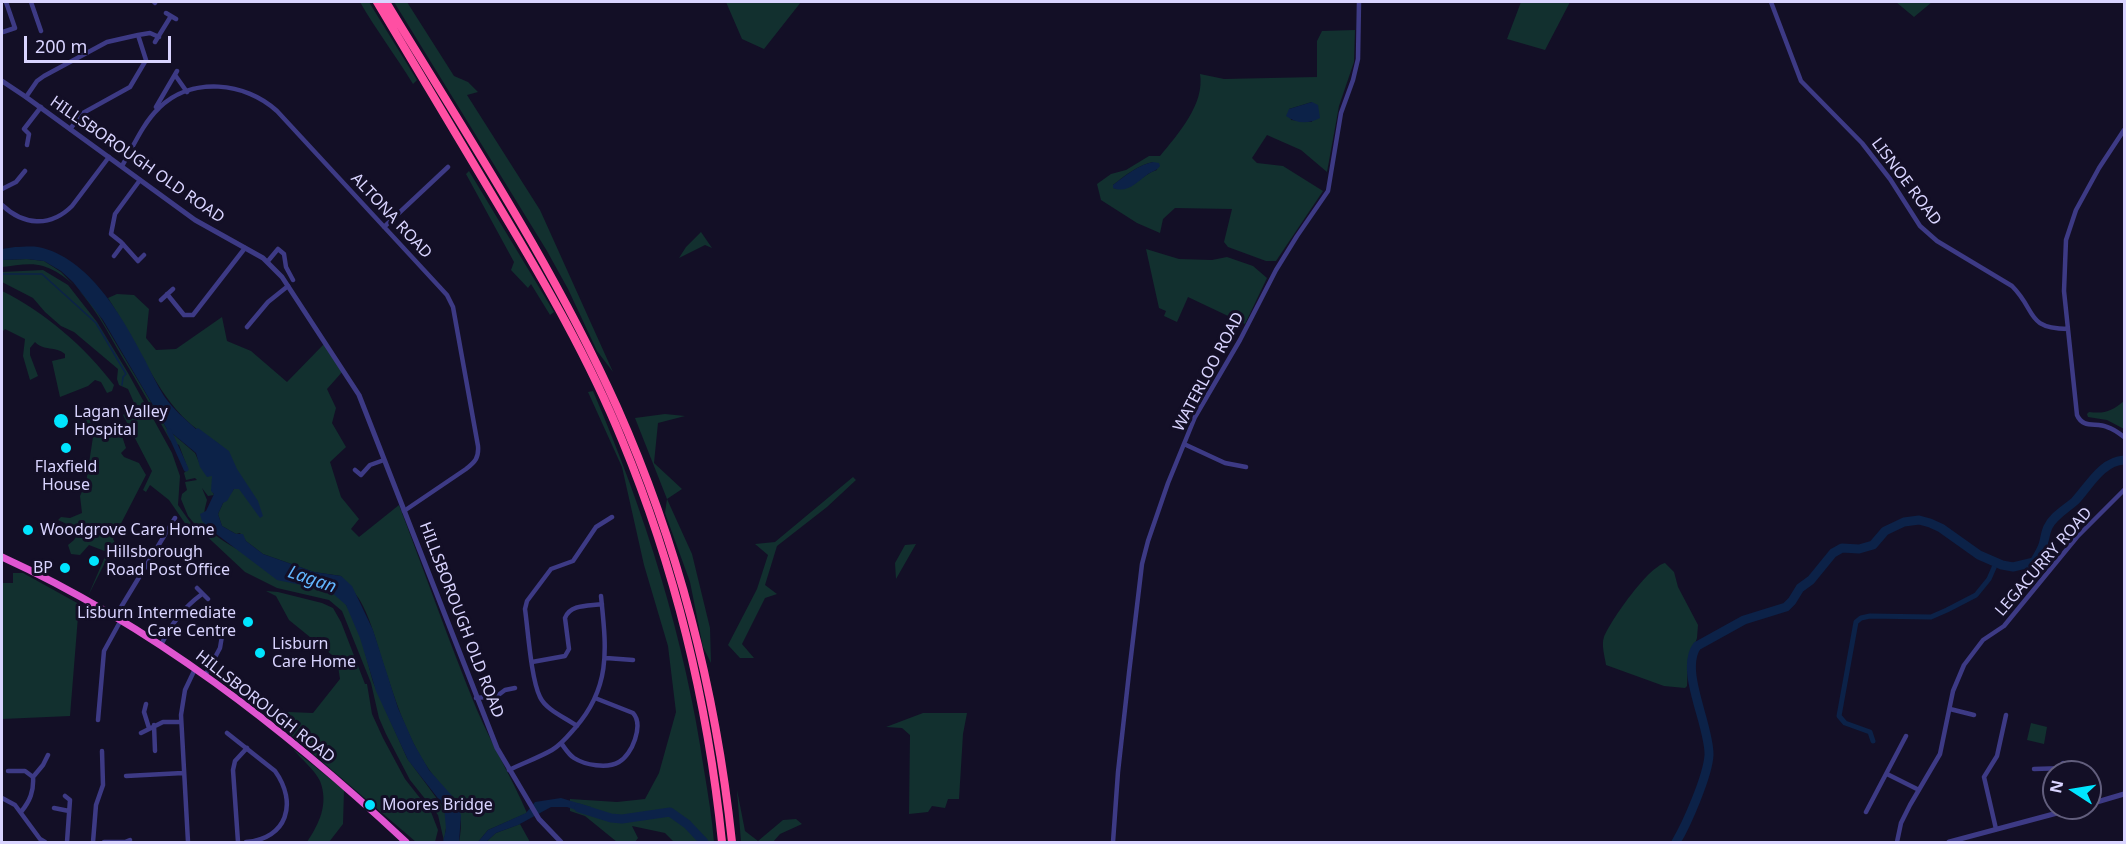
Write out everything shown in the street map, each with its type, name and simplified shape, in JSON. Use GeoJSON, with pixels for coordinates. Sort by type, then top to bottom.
{"type":"FeatureCollection","features":[{"type":"Feature","properties":{"kind":"highway"},"geometry":{"type":"LineString","coordinates":[[376,2],[548,288],[622,440],[654,526],[691,654],[708,740],[722,843]]}},
{"type":"Feature","properties":{"kind":"highway"},"geometry":{"type":"LineString","coordinates":[[386,2],[540,257],[566,304],[616,406],[637,455],[672,554],[701,660],[722,763],[732,843]]}},
{"type":"Feature","properties":{"kind":"highway","name":"HILLSBOROUGH ROAD"},"geometry":{"type":"LineString","coordinates":[[2,557],[118,618],[205,676],[298,746],[406,843]]}},
{"type":"Feature","properties":{"kind":"street"},"geometry":{"type":"LineString","coordinates":[[3,32],[15,28],[6,2]]}},
{"type":"Feature","properties":{"kind":"street"},"geometry":{"type":"LineString","coordinates":[[31,2],[41,31]]}},
{"type":"Feature","properties":{"kind":"street","name":"WATERLOO ROAD"},"geometry":{"type":"LineString","coordinates":[[1113,843],[1118,772],[1142,564],[1168,483],[1195,417],[1240,340],[1276,270],[1328,191],[1332,179],[1341,113],[1358,59],[1359,2]]}},
{"type":"Feature","properties":{"kind":"street","name":"LISNOE ROAD"},"geometry":{"type":"LineString","coordinates":[[1771,2],[1801,81],[1862,143],[1890,179],[1920,226],[1937,241],[2012,286],[2040,325],[2068,329]]}},
{"type":"Feature","properties":{"kind":"street"},"geometry":{"type":"LineString","coordinates":[[155,42],[171,16]]}},
{"type":"Feature","properties":{"kind":"street"},"geometry":{"type":"LineString","coordinates":[[26,97],[37,81],[44,76],[107,42],[150,33],[159,37]]}},
{"type":"Feature","properties":{"kind":"street"},"geometry":{"type":"LineString","coordinates":[[70,129],[83,113],[132,85],[146,60],[138,35]]}},
{"type":"Feature","properties":{"kind":"street"},"geometry":{"type":"LineString","coordinates":[[149,120],[176,73],[187,92]]}},
{"type":"Feature","properties":{"kind":"street","name":"HILLSBOROUGH OLD ROAD"},"geometry":{"type":"LineString","coordinates":[[2,81],[201,224],[268,261],[288,286],[345,370],[359,395],[497,748],[539,819],[561,843]]}},
{"type":"Feature","properties":{"kind":"street","name":"ALTONA ROAD"},"geometry":{"type":"LineString","coordinates":[[122,166],[149,120],[166,102],[187,92],[215,87],[231,87],[252,94],[267,102],[286,121],[452,303],[478,456],[472,464],[404,511]]}},
{"type":"Feature","properties":{"kind":"street"},"geometry":{"type":"LineString","coordinates":[[27,145],[29,134],[24,129],[41,108]]}},
{"type":"Feature","properties":{"kind":"street"},"geometry":{"type":"LineString","coordinates":[[2124,130],[2099,168],[2076,210],[2066,240],[2064,270],[2077,415],[2079,420],[2085,424],[2107,426],[2124,437]]}},
{"type":"Feature","properties":{"kind":"street"},"geometry":{"type":"LineString","coordinates":[[2,205],[14,215],[25,220],[36,222],[53,219],[66,213],[109,157]]}},
{"type":"Feature","properties":{"kind":"street"},"geometry":{"type":"LineString","coordinates":[[384,227],[448,167]]}},
{"type":"Feature","properties":{"kind":"street"},"geometry":{"type":"LineString","coordinates":[[2,189],[16,182],[25,171]]}},
{"type":"Feature","properties":{"kind":"street"},"geometry":{"type":"LineString","coordinates":[[140,180],[116,214],[111,234],[138,261],[144,255]]}},
{"type":"Feature","properties":{"kind":"street"},"geometry":{"type":"LineString","coordinates":[[114,256],[123,244]]}},
{"type":"Feature","properties":{"kind":"street"},"geometry":{"type":"LineString","coordinates":[[268,261],[276,247],[284,254],[286,267],[291,277],[296,270]]}},
{"type":"Feature","properties":{"kind":"street"},"geometry":{"type":"LineString","coordinates":[[167,294],[184,315],[193,315],[205,303],[245,248]]}},
{"type":"Feature","properties":{"kind":"street"},"geometry":{"type":"LineString","coordinates":[[247,327],[268,302],[288,286]]}},
{"type":"Feature","properties":{"kind":"street"},"geometry":{"type":"LineString","coordinates":[[161,300],[173,289]]}},
{"type":"Feature","properties":{"kind":"street"},"geometry":{"type":"LineString","coordinates":[[1184,444],[1225,463],[1246,467]]}},
{"type":"Feature","properties":{"kind":"street"},"geometry":{"type":"LineString","coordinates":[[361,476],[370,465],[384,460]]}},
{"type":"Feature","properties":{"kind":"street"},"geometry":{"type":"LineString","coordinates":[[355,470],[367,481]]}},
{"type":"Feature","properties":{"kind":"street","name":"LEGACURRY ROAD"},"geometry":{"type":"LineString","coordinates":[[1897,843],[1901,824],[1940,754],[1953,691],[1964,665],[1983,640],[2004,626],[2078,537],[2124,490]]}},
{"type":"Feature","properties":{"kind":"street"},"geometry":{"type":"LineString","coordinates":[[577,726],[547,706],[540,698],[532,662],[525,609],[527,601],[551,569],[573,561],[596,527],[612,517]]}},
{"type":"Feature","properties":{"kind":"street"},"geometry":{"type":"LineString","coordinates":[[98,720],[104,651],[118,618],[175,518]]}},
{"type":"Feature","properties":{"kind":"street"},"geometry":{"type":"LineString","coordinates":[[197,588],[208,599]]}},
{"type":"Feature","properties":{"kind":"street"},"geometry":{"type":"LineString","coordinates":[[161,645],[177,616],[202,594]]}},
{"type":"Feature","properties":{"kind":"street"},"geometry":{"type":"LineString","coordinates":[[509,770],[561,744],[577,726],[596,698],[606,658],[601,596]]}},
{"type":"Feature","properties":{"kind":"street"},"geometry":{"type":"LineString","coordinates":[[532,662],[565,656],[569,649],[566,614],[572,608],[602,604]]}},
{"type":"Feature","properties":{"kind":"street"},"geometry":{"type":"LineString","coordinates":[[205,676],[227,629]]}},
{"type":"Feature","properties":{"kind":"street"},"geometry":{"type":"LineString","coordinates":[[606,658],[633,660]]}},
{"type":"Feature","properties":{"kind":"street"},"geometry":{"type":"LineString","coordinates":[[188,843],[181,722],[183,699],[195,669]]}},
{"type":"Feature","properties":{"kind":"street"},"geometry":{"type":"LineString","coordinates":[[476,698],[497,696],[505,690],[515,688]]}},
{"type":"Feature","properties":{"kind":"street"},"geometry":{"type":"LineString","coordinates":[[561,744],[575,758],[597,765],[613,765],[626,757],[638,728],[636,716],[596,698]]}},
{"type":"Feature","properties":{"kind":"street"},"geometry":{"type":"LineString","coordinates":[[151,709],[145,706],[152,727],[155,751]]}},
{"type":"Feature","properties":{"kind":"street"},"geometry":{"type":"LineString","coordinates":[[1950,709],[1974,715]]}},
{"type":"Feature","properties":{"kind":"street"},"geometry":{"type":"LineString","coordinates":[[1996,830],[1984,777],[1997,756],[2006,715]]}},
{"type":"Feature","properties":{"kind":"street"},"geometry":{"type":"LineString","coordinates":[[141,733],[163,722],[181,722]]}},
{"type":"Feature","properties":{"kind":"street"},"geometry":{"type":"LineString","coordinates":[[227,733],[275,771],[281,779],[287,798],[283,823],[278,829],[265,838],[246,843]]}},
{"type":"Feature","properties":{"kind":"street"},"geometry":{"type":"LineString","coordinates":[[1866,812],[1906,736]]}},
{"type":"Feature","properties":{"kind":"street"},"geometry":{"type":"LineString","coordinates":[[238,843],[232,770],[234,761],[247,748]]}},
{"type":"Feature","properties":{"kind":"street"},"geometry":{"type":"LineString","coordinates":[[93,843],[96,804],[103,785],[102,751]]}},
{"type":"Feature","properties":{"kind":"street"},"geometry":{"type":"LineString","coordinates":[[21,812],[28,804],[33,791],[33,777],[48,755]]}},
{"type":"Feature","properties":{"kind":"street"},"geometry":{"type":"LineString","coordinates":[[2034,769],[2042,769]]}},
{"type":"Feature","properties":{"kind":"street"},"geometry":{"type":"LineString","coordinates":[[8,771],[26,771],[33,777]]}},
{"type":"Feature","properties":{"kind":"street"},"geometry":{"type":"LineString","coordinates":[[126,776],[183,773]]}},
{"type":"Feature","properties":{"kind":"street"},"geometry":{"type":"LineString","coordinates":[[1887,774],[1919,790]]}},
{"type":"Feature","properties":{"kind":"street"},"geometry":{"type":"LineString","coordinates":[[2102,800],[2124,794]]}},
{"type":"Feature","properties":{"kind":"street"},"geometry":{"type":"LineString","coordinates":[[65,796],[70,800],[67,843]]}},
{"type":"Feature","properties":{"kind":"street"},"geometry":{"type":"LineString","coordinates":[[2,798],[21,812],[45,843]]}},
{"type":"Feature","properties":{"kind":"street"},"geometry":{"type":"LineString","coordinates":[[54,808],[69,811]]}},
{"type":"Feature","properties":{"kind":"street"},"geometry":{"type":"LineString","coordinates":[[1949,843],[2042,817]]}},
{"type":"Feature","properties":{"kind":"street"},"geometry":{"type":"LineString","coordinates":[[104,843],[130,840]]}},
{"type":"Feature","properties":{"kind":"green space"},"geometry":{"type":"Polygon","coordinates":[[[360,2],[369,2],[417,80],[413,84],[373,23],[360,2]]]}},
{"type":"Feature","properties":{"kind":"green space"},"geometry":{"type":"Polygon","coordinates":[[[394,2],[407,2],[454,76],[468,82],[478,92],[467,95],[540,210],[613,372],[597,351],[547,251],[394,2]]]}},
{"type":"Feature","properties":{"kind":"green space"},"geometry":{"type":"Polygon","coordinates":[[[726,2],[801,2],[764,49],[742,39],[726,2]]]}},
{"type":"Feature","properties":{"kind":"green space"},"geometry":{"type":"Polygon","coordinates":[[[1521,2],[1570,2],[1545,50],[1507,39],[1521,2]]]}},
{"type":"Feature","properties":{"kind":"green space"},"geometry":{"type":"Polygon","coordinates":[[[1896,2],[1932,2],[1914,17],[1896,2]]]}},
{"type":"Feature","properties":{"kind":"green space"},"geometry":{"type":"Polygon","coordinates":[[[1355,30],[1354,62],[1339,106],[1327,172],[1301,150],[1267,135],[1252,158],[1257,163],[1283,166],[1323,191],[1276,261],[1266,261],[1228,247],[1224,242],[1232,209],[1175,208],[1163,219],[1160,233],[1137,223],[1101,200],[1097,184],[1111,174],[1126,170],[1149,156],[1160,156],[1175,138],[1194,107],[1200,85],[1200,74],[1224,79],[1317,77],[1317,41],[1322,31],[1355,30]],[[1312,102],[1289,109],[1291,120],[1312,122],[1312,102]],[[1153,162],[1132,171],[1113,185],[1113,188],[1132,185],[1157,170],[1153,162]]]}},
{"type":"Feature","properties":{"kind":"green space"},"geometry":{"type":"Polygon","coordinates":[[[469,171],[554,312],[550,315],[531,284],[528,288],[511,270],[514,262],[466,174],[469,171]]]}},
{"type":"Feature","properties":{"kind":"green space"},"geometry":{"type":"Polygon","coordinates":[[[701,232],[712,248],[705,245],[679,258],[686,247],[701,232]]]}},
{"type":"Feature","properties":{"kind":"green space"},"geometry":{"type":"Polygon","coordinates":[[[1146,249],[1179,259],[1212,260],[1227,257],[1253,266],[1267,278],[1245,324],[1188,297],[1177,322],[1164,316],[1166,311],[1159,308],[1146,249]]]}},
{"type":"Feature","properties":{"kind":"green space"},"geometry":{"type":"Polygon","coordinates":[[[2,260],[44,261],[61,272],[93,305],[167,429],[195,453],[199,462],[213,476],[214,495],[208,496],[202,488],[207,500],[205,522],[212,532],[225,542],[262,562],[332,590],[344,601],[362,641],[373,682],[407,758],[446,811],[444,841],[438,815],[410,780],[386,734],[379,718],[371,683],[342,611],[329,600],[277,588],[245,572],[198,528],[188,516],[181,499],[182,494],[187,490],[185,482],[197,480],[195,478],[186,480],[184,473],[188,469],[179,445],[170,440],[98,316],[79,291],[56,272],[33,264],[2,267],[2,260]]]}},
{"type":"Feature","properties":{"kind":"green space"},"geometry":{"type":"Polygon","coordinates":[[[43,270],[68,285],[97,322],[128,373],[172,453],[180,476],[178,505],[197,532],[191,532],[169,500],[150,485],[146,492],[143,490],[152,471],[123,415],[135,405],[128,389],[119,385],[118,369],[74,332],[61,326],[33,298],[2,282],[2,272],[43,270]]]}},
{"type":"Feature","properties":{"kind":"green space"},"geometry":{"type":"Polygon","coordinates":[[[2,291],[34,309],[77,344],[114,385],[112,391],[107,393],[101,382],[95,380],[88,386],[60,397],[52,361],[65,358],[65,354],[42,347],[35,342],[30,348],[30,355],[38,376],[30,380],[23,356],[25,339],[5,329],[2,332],[2,291]]]}},
{"type":"Feature","properties":{"kind":"green space"},"geometry":{"type":"Polygon","coordinates":[[[117,294],[134,295],[149,309],[146,338],[156,350],[176,349],[222,317],[227,341],[251,351],[287,382],[324,344],[343,371],[327,389],[336,408],[332,423],[346,447],[330,462],[341,497],[359,519],[351,529],[359,537],[399,505],[477,710],[527,813],[488,830],[478,842],[459,842],[461,819],[459,810],[430,771],[407,730],[361,602],[341,576],[314,572],[263,554],[246,541],[240,533],[236,534],[222,526],[218,514],[234,489],[238,489],[232,460],[220,445],[182,416],[161,389],[108,298],[117,294]]]}},
{"type":"Feature","properties":{"kind":"green space"},"geometry":{"type":"Polygon","coordinates":[[[593,391],[630,483],[674,624],[696,721],[714,842],[674,842],[665,833],[632,826],[638,838],[635,842],[617,842],[585,816],[570,811],[570,799],[617,802],[645,799],[659,773],[676,712],[668,646],[644,565],[622,467],[588,392],[593,391]]]}},
{"type":"Feature","properties":{"kind":"green space"},"geometry":{"type":"Polygon","coordinates":[[[2124,401],[2124,429],[2107,420],[2088,417],[2089,412],[2108,411],[2124,401]]]}},
{"type":"Feature","properties":{"kind":"green space"},"geometry":{"type":"Polygon","coordinates":[[[665,414],[685,416],[658,423],[654,463],[682,489],[667,499],[635,418],[665,414]]]}},
{"type":"Feature","properties":{"kind":"green space"},"geometry":{"type":"Polygon","coordinates":[[[88,416],[98,418],[101,425],[105,423],[121,433],[126,448],[121,453],[124,457],[139,463],[146,475],[113,539],[115,543],[88,596],[107,552],[89,545],[80,555],[71,554],[68,545],[80,530],[58,520],[61,517],[70,518],[82,513],[80,496],[86,483],[93,437],[86,420],[88,416]]]}},
{"type":"Feature","properties":{"kind":"green space"},"geometry":{"type":"Polygon","coordinates":[[[853,477],[856,480],[827,507],[777,546],[765,585],[777,594],[765,598],[742,644],[754,658],[740,658],[728,645],[757,589],[768,555],[755,544],[775,542],[853,477]]]}},
{"type":"Feature","properties":{"kind":"green space"},"geometry":{"type":"Polygon","coordinates":[[[667,499],[692,554],[710,628],[711,663],[703,647],[690,582],[665,513],[667,499]]]}},
{"type":"Feature","properties":{"kind":"green space"},"geometry":{"type":"Polygon","coordinates":[[[916,544],[896,579],[895,563],[905,545],[916,544]]]}},
{"type":"Feature","properties":{"kind":"green space"},"geometry":{"type":"Polygon","coordinates":[[[1665,563],[1674,572],[1678,587],[1698,625],[1697,638],[1688,663],[1685,688],[1664,686],[1606,665],[1604,637],[1614,619],[1649,574],[1665,563]]]}},
{"type":"Feature","properties":{"kind":"green space"},"geometry":{"type":"Polygon","coordinates":[[[13,573],[23,573],[79,604],[70,716],[2,719],[2,583],[13,583],[13,573]]]}},
{"type":"Feature","properties":{"kind":"green space"},"geometry":{"type":"Polygon","coordinates":[[[266,591],[322,603],[333,608],[341,622],[365,684],[367,684],[372,714],[383,738],[405,779],[431,812],[438,830],[435,842],[416,842],[263,711],[313,713],[340,679],[337,659],[289,620],[276,596],[266,591]]]}},
{"type":"Feature","properties":{"kind":"green space"},"geometry":{"type":"Polygon","coordinates":[[[923,713],[967,713],[963,734],[959,799],[948,799],[945,808],[932,806],[928,812],[909,814],[910,735],[902,728],[886,727],[923,713]]]}},
{"type":"Feature","properties":{"kind":"green space"},"geometry":{"type":"Polygon","coordinates":[[[2031,723],[2047,727],[2044,744],[2027,740],[2031,723]]]}},
{"type":"Feature","properties":{"kind":"green space"},"geometry":{"type":"Polygon","coordinates":[[[293,749],[344,790],[343,824],[329,842],[307,842],[321,813],[323,789],[315,773],[293,749]]]}},
{"type":"Feature","properties":{"kind":"green space"},"geometry":{"type":"Polygon","coordinates":[[[737,790],[745,831],[758,841],[783,820],[796,819],[802,824],[780,834],[773,842],[741,842],[737,790]]]}},
{"type":"Feature","properties":{"kind":"green space"},"geometry":{"type":"Polygon","coordinates":[[[520,824],[530,842],[486,842],[496,833],[520,824]]]}},
{"type":"Feature","properties":{"kind":"water"},"geometry":{"type":"Polygon","coordinates":[[[1312,102],[1318,105],[1320,118],[1303,122],[1294,121],[1286,116],[1289,109],[1312,102]]]}},
{"type":"Feature","properties":{"kind":"water"},"geometry":{"type":"Polygon","coordinates":[[[1153,162],[1159,163],[1160,166],[1132,186],[1123,189],[1113,188],[1113,185],[1132,171],[1153,162]]]}},
{"type":"Feature","properties":{"kind":"water","name":"Lagan"},"geometry":{"type":"Polygon","coordinates":[[[38,247],[56,253],[73,263],[88,276],[115,308],[168,401],[196,429],[198,428],[229,451],[237,469],[258,501],[263,516],[260,518],[239,489],[234,489],[218,514],[222,526],[236,534],[243,534],[246,541],[263,554],[314,572],[341,576],[352,586],[373,630],[398,708],[414,744],[429,770],[454,798],[461,815],[459,842],[443,842],[446,829],[444,806],[408,760],[376,691],[360,638],[346,605],[330,591],[277,580],[202,521],[200,514],[206,511],[214,494],[211,491],[212,476],[207,477],[200,467],[196,453],[167,429],[103,320],[73,282],[61,271],[44,261],[2,260],[2,249],[38,247]]]}},
{"type":"Feature","properties":{"kind":"water"},"geometry":{"type":"Polygon","coordinates":[[[561,798],[591,807],[588,814],[567,807],[551,807],[518,825],[496,833],[486,842],[478,842],[488,830],[526,813],[535,802],[561,798]]]}},
{"type":"Feature","properties":{"kind":"waterway"},"geometry":{"type":"LineString","coordinates":[[2,274],[42,274],[96,323],[126,374],[122,385]]}},
{"type":"Feature","properties":{"kind":"waterway"},"geometry":{"type":"LineString","coordinates":[[169,431],[186,469]]}},
{"type":"Feature","properties":{"kind":"waterway"},"geometry":{"type":"LineString","coordinates":[[1676,842],[1696,799],[1709,755],[1691,669],[1692,656],[1697,646],[1744,620],[1786,607],[1800,588],[1811,580],[1833,553],[1842,548],[1859,549],[1873,545],[1885,531],[1904,522],[1919,520],[1930,523],[1941,528],[1979,555],[2002,565],[2013,567],[2034,562],[2053,519],[2075,501],[2103,469],[2116,461],[2124,460]]}},
{"type":"Feature","properties":{"kind":"waterway"},"geometry":{"type":"LineString","coordinates":[[1873,741],[1870,732],[1845,723],[1839,716],[1856,622],[1870,616],[1931,617],[1976,595],[1989,579],[1996,563]]}},
{"type":"Feature","properties":{"kind":"waterway"},"geometry":{"type":"LineString","coordinates":[[579,808],[622,819],[670,812],[687,824],[704,842]]}},
{"type":"Feature","properties":{"kind":"place","name":"Lagan Valley Hospital"},"geometry":{"type":"Point","coordinates":[61,421]}},
{"type":"Feature","properties":{"kind":"place","name":"Flaxfield House"},"geometry":{"type":"Point","coordinates":[66,448]}},
{"type":"Feature","properties":{"kind":"place","name":"Woodgrove Care Home"},"geometry":{"type":"Point","coordinates":[28,530]}},
{"type":"Feature","properties":{"kind":"place","name":"Hillsborough Road Post Office"},"geometry":{"type":"Point","coordinates":[94,561]}},
{"type":"Feature","properties":{"kind":"place","name":"BP"},"geometry":{"type":"Point","coordinates":[65,568]}},
{"type":"Feature","properties":{"kind":"place","name":"Lisburn Intermediate Care Centre"},"geometry":{"type":"Point","coordinates":[248,622]}},
{"type":"Feature","properties":{"kind":"place","name":"Lisburn Care Home"},"geometry":{"type":"Point","coordinates":[260,653]}},
{"type":"Feature","properties":{"kind":"place","name":"Moores Bridge"},"geometry":{"type":"Point","coordinates":[370,805]}}]}
